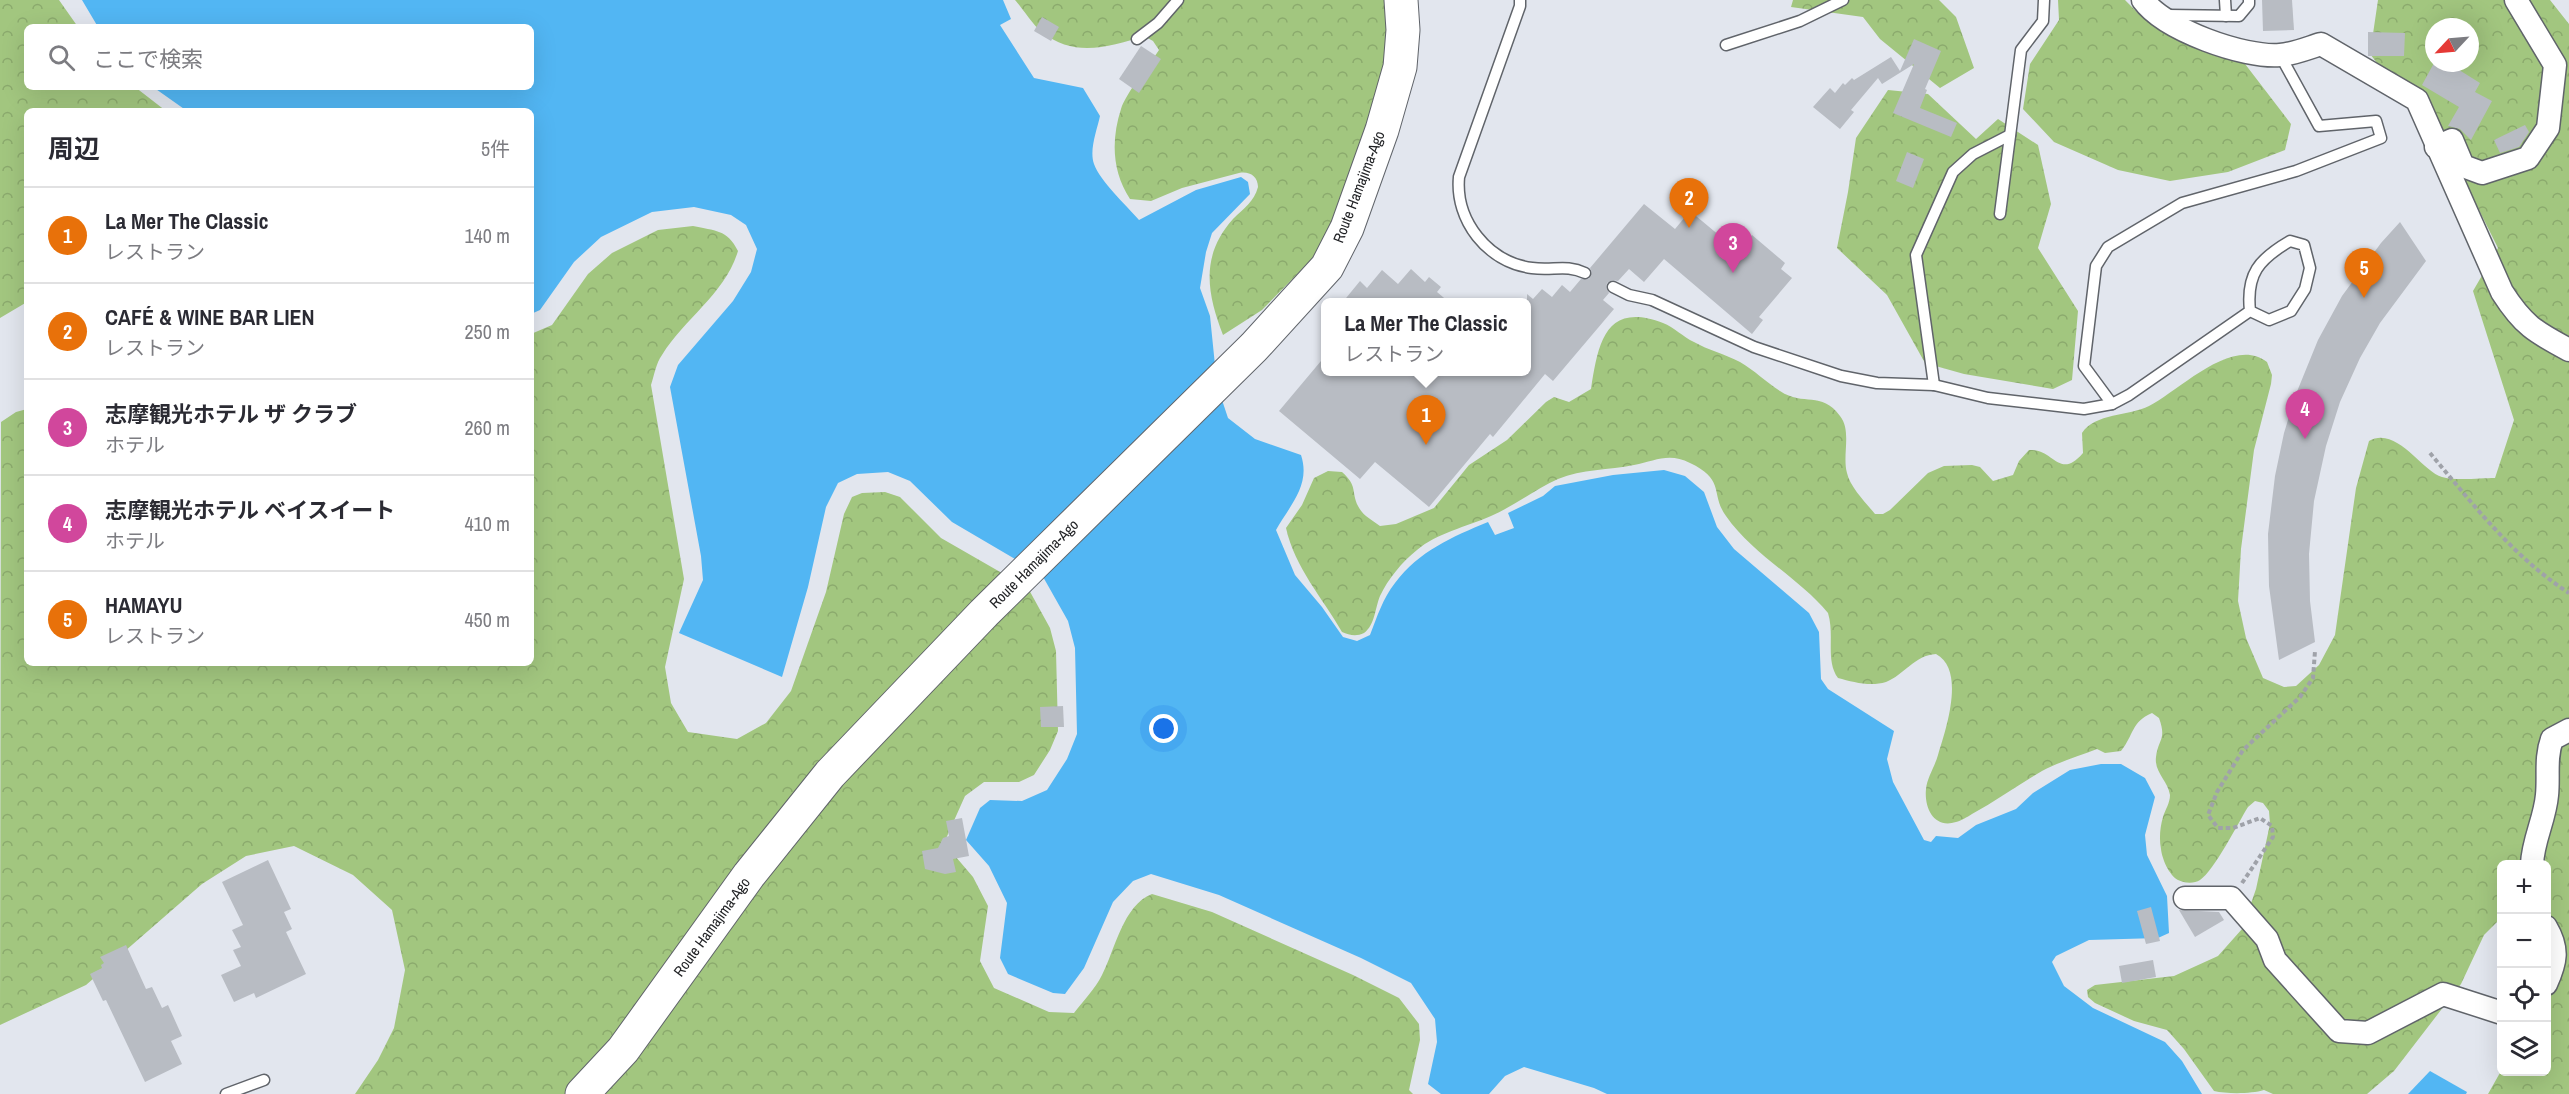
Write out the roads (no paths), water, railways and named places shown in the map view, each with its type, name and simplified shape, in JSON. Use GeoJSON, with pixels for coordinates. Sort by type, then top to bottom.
{"type":"FeatureCollection","features":[{"type":"Feature","properties":{"kind":"main road","name":"Route Hamajima-Ago"},"geometry":{"type":"LineString","coordinates":[[582,1094],[623,1050],[749,875],[830,774],[984,613],[1254,347],[1327,267],[1347,228],[1382,130],[1400,67],[1403,30],[1401,0]]}},
{"type":"Feature","properties":{"kind":"street"},"geometry":{"type":"LineString","coordinates":[[2143,0],[2186,32],[2232,50],[2280,55],[2320,44],[2416,100],[2502,292],[2518,317],[2536,333],[2567,347]]}},
{"type":"Feature","properties":{"kind":"street"},"geometry":{"type":"LineString","coordinates":[[2436,147],[2452,140],[2463,166],[2482,173],[2528,158],[2548,128],[2555,65],[2516,0]]}},
{"type":"Feature","properties":{"kind":"street"},"geometry":{"type":"LineString","coordinates":[[2532,860],[2547,796],[2547,752],[2552,739],[2569,730]]}},
{"type":"Feature","properties":{"kind":"street"},"geometry":{"type":"LineString","coordinates":[[2185,898],[2231,898],[2267,939],[2275,960],[2340,1031],[2368,1033],[2443,994],[2497,1010]]}},
{"type":"Feature","properties":{"kind":"street"},"geometry":{"type":"LineString","coordinates":[[2551,934],[2556,962],[2551,974]]}},
{"type":"Feature","properties":{"kind":"lane"},"geometry":{"type":"LineString","coordinates":[[1137,39],[1158,23],[1178,0]]}},
{"type":"Feature","properties":{"kind":"lane"},"geometry":{"type":"LineString","coordinates":[[1520,0],[1520,6],[1459,177],[1460,206],[1473,230],[1494,253],[1506,260],[1529,268],[1573,267],[1586,273]]}},
{"type":"Feature","properties":{"kind":"lane"},"geometry":{"type":"LineString","coordinates":[[1726,45],[1800,21],[1843,0]]}},
{"type":"Feature","properties":{"kind":"lane"},"geometry":{"type":"LineString","coordinates":[[2000,214],[2021,50],[2043,21],[2044,0]]}},
{"type":"Feature","properties":{"kind":"lane"},"geometry":{"type":"LineString","coordinates":[[2225,0],[2226,16]]}},
{"type":"Feature","properties":{"kind":"lane"},"geometry":{"type":"LineString","coordinates":[[2161,15],[2239,16],[2249,4],[2249,0]]}},
{"type":"Feature","properties":{"kind":"lane"},"geometry":{"type":"LineString","coordinates":[[2112,404],[2084,366],[2096,266],[2108,247],[2182,202],[2296,171],[2381,138],[2376,120],[2319,126],[2280,55]]}},
{"type":"Feature","properties":{"kind":"lane"},"geometry":{"type":"LineString","coordinates":[[1934,385],[1916,255],[1953,172],[1973,154],[2010,135]]}},
{"type":"Feature","properties":{"kind":"lane"},"geometry":{"type":"LineString","coordinates":[[2290,241],[2304,245],[2310,268],[2305,289],[2291,311],[2269,320],[2250,310],[2248,289],[2258,266],[2274,250],[2290,241]]}},
{"type":"Feature","properties":{"kind":"lane"},"geometry":{"type":"LineString","coordinates":[[1613,287],[1629,295],[1652,300],[1754,347],[1841,376],[1877,383],[1934,385],[1988,398],[2084,409],[2112,404],[2129,395],[2250,310]]}},
{"type":"Feature","properties":{"kind":"lane"},"geometry":{"type":"LineString","coordinates":[[226,1094],[264,1080]]}},
{"type":"Feature","properties":{"kind":"water"},"geometry":{"type":"Polygon","coordinates":[[[82,0],[1003,0],[1011,19],[1000,25],[1034,78],[1083,88],[1100,116],[1093,146],[1094,164],[1107,185],[1139,220],[1196,190],[1241,177],[1248,182],[1250,194],[1212,233],[1206,252],[1200,288],[1210,316],[1217,385],[1228,418],[1255,439],[1301,455],[1303,476],[1298,494],[1276,530],[1295,575],[1343,637],[1357,641],[1370,635],[1391,589],[1404,572],[1425,554],[1449,539],[1488,522],[1495,535],[1514,528],[1508,513],[1543,496],[1555,486],[1613,475],[1664,470],[1685,476],[1704,492],[1717,527],[1734,549],[1809,613],[1819,632],[1821,679],[1828,689],[1894,731],[1887,759],[1893,782],[1924,840],[1931,842],[1936,836],[1958,838],[1976,825],[2016,809],[2033,793],[2070,770],[2101,764],[2121,764],[2145,778],[2155,797],[2145,835],[2147,855],[2167,896],[2169,933],[2158,938],[2089,940],[2056,956],[2052,962],[2064,986],[2093,1008],[2165,1042],[2182,1061],[2202,1094],[1607,1094],[1524,1067],[1505,1076],[1489,1094],[1441,1094],[1428,1084],[1437,1042],[1435,1019],[1411,983],[1361,958],[1219,895],[1151,874],[1133,881],[1113,902],[1084,968],[1065,994],[1053,993],[1008,974],[1000,958],[1007,903],[989,866],[966,840],[980,808],[990,800],[1022,801],[1047,790],[1067,759],[1077,734],[1075,648],[1068,621],[1042,575],[952,522],[910,481],[888,472],[857,474],[838,483],[826,507],[808,587],[782,677],[679,633],[703,580],[701,556],[670,387],[678,365],[733,301],[751,272],[757,249],[746,225],[731,215],[694,207],[652,212],[601,237],[574,262],[540,310],[534,313],[534,108],[183,108],[157,90],[534,90],[534,24],[96,24],[82,0]]]}},
{"type":"Feature","properties":{"kind":"water"},"geometry":{"type":"Polygon","coordinates":[[[2430,1071],[2467,1092],[2466,1094],[2408,1094],[2430,1071]]]}},
{"type":"Feature","properties":{"kind":"place","name":"CAFÉ & WINE BAR LIEN"},"geometry":{"type":"Point","coordinates":[1689,228]}},
{"type":"Feature","properties":{"kind":"place","name":"志摩観光ホテル ザ クラブ"},"geometry":{"type":"Point","coordinates":[1733,273]}},
{"type":"Feature","properties":{"kind":"place","name":"HAMAYU"},"geometry":{"type":"Point","coordinates":[2364,298]}},
{"type":"Feature","properties":{"kind":"place","name":"志摩観光ホテル ベイスイート"},"geometry":{"type":"Point","coordinates":[2305,439]}},
{"type":"Feature","properties":{"kind":"place","name":"La Mer The Classic"},"geometry":{"type":"Point","coordinates":[1426,445]}}]}
